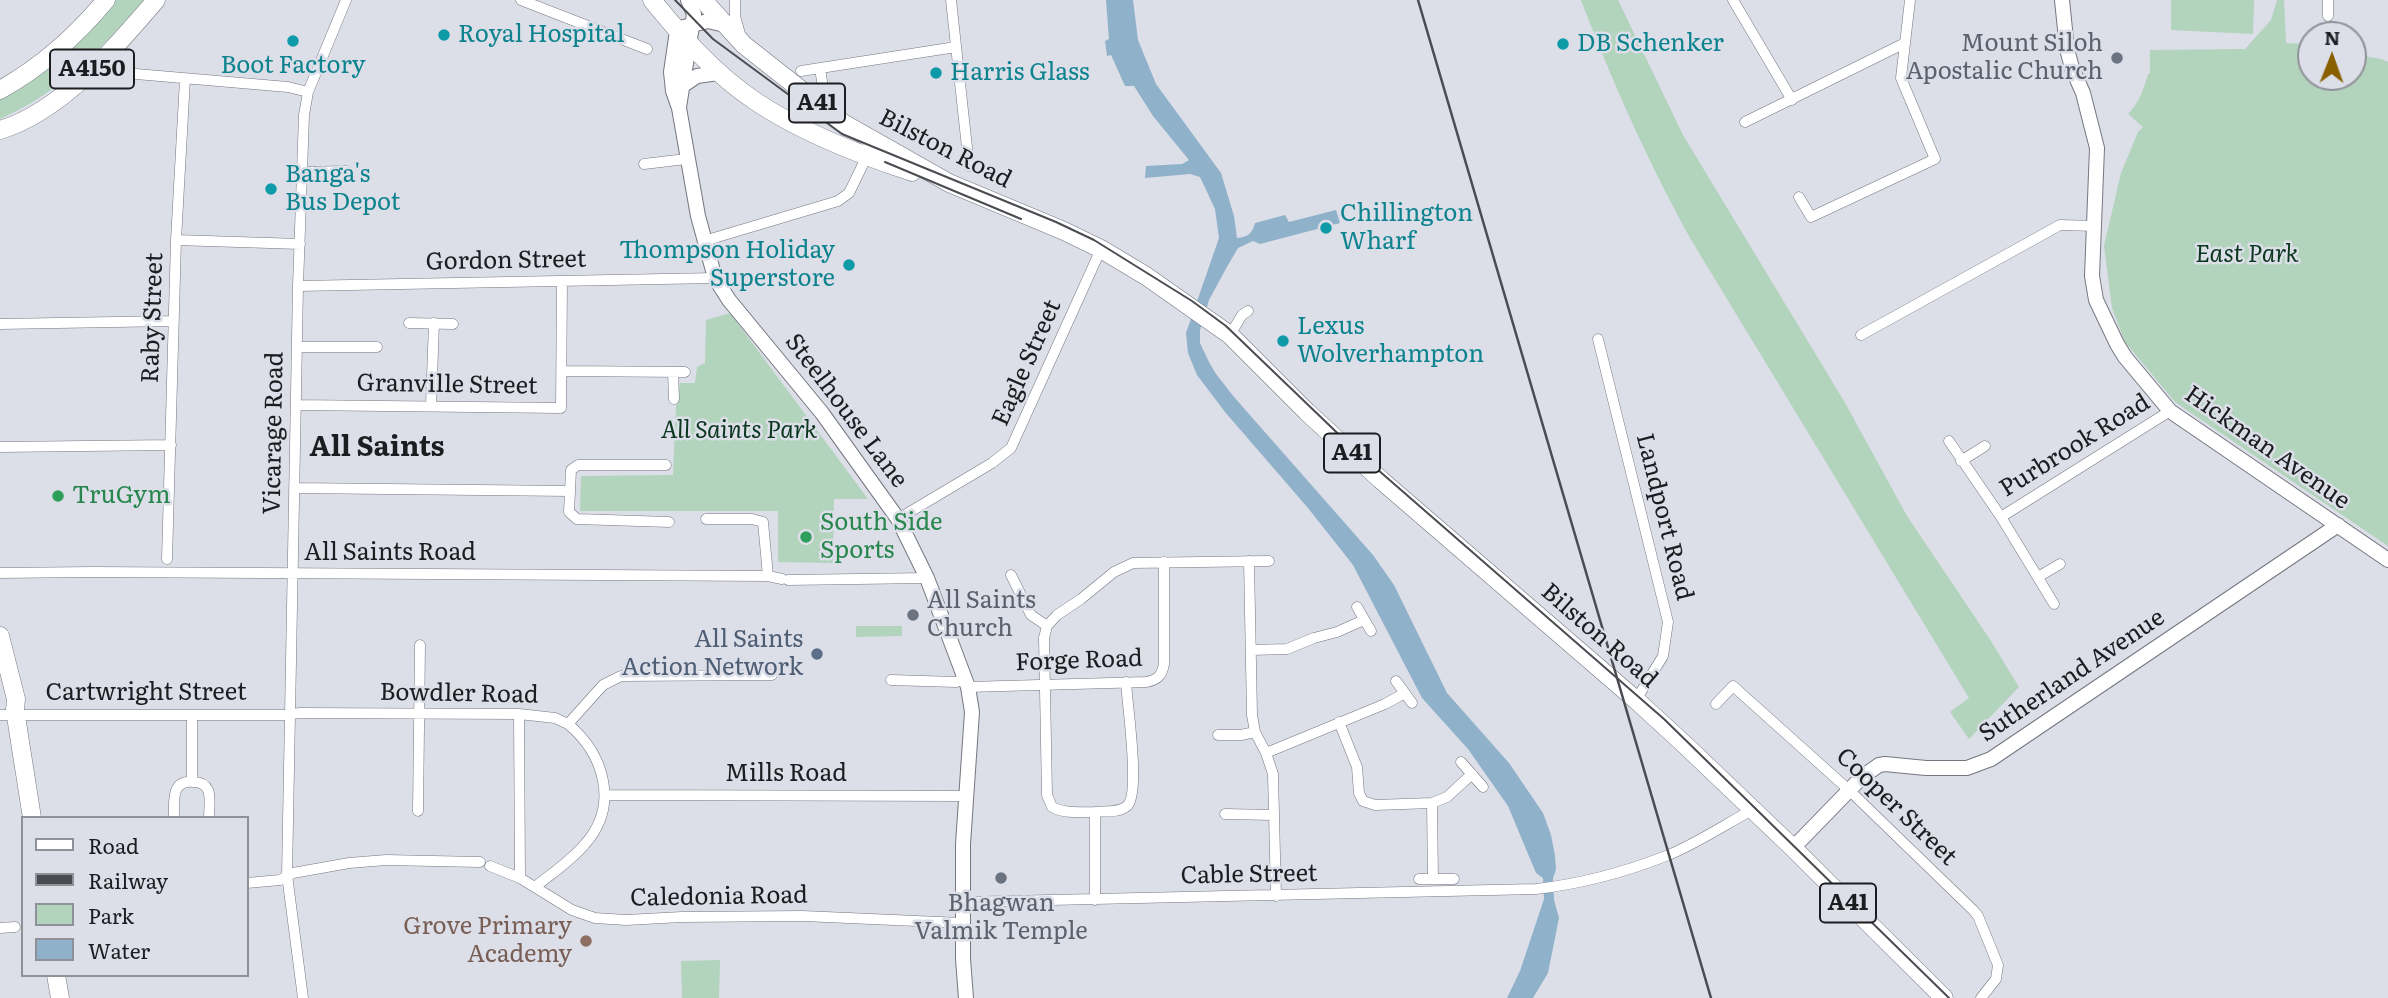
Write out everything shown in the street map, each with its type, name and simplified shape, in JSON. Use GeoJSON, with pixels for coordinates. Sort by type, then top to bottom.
{"type":"FeatureCollection","features":[{"type":"Feature","properties":{"kind":"highway","name":"A4150"},"geometry":{"type":"LineString","coordinates":[[0,90],[25,76],[66,43],[106,0]]}},
{"type":"Feature","properties":{"kind":"highway","name":"A4150"},"geometry":{"type":"LineString","coordinates":[[8,127],[72,87],[111,52],[156,0]]}},
{"type":"Feature","properties":{"kind":"highway","name":"Bilston Road"},"geometry":{"type":"LineString","coordinates":[[652,0],[686,33],[719,73],[778,115],[867,156],[949,183],[1101,249],[1230,335],[1371,471],[1636,700],[1793,848],[1943,998]]}},
{"type":"Feature","properties":{"kind":"highway","name":"Bilston Road"},"geometry":{"type":"LineString","coordinates":[[703,0],[744,45],[843,123],[949,183]]}},
{"type":"Feature","properties":{"kind":"highway"},"geometry":{"type":"LineString","coordinates":[[0,139],[8,127]]}},
{"type":"Feature","properties":{"kind":"highway"},"geometry":{"type":"LineString","coordinates":[[0,636],[16,699],[10,713]]}},
{"type":"Feature","properties":{"kind":"highway"},"geometry":{"type":"LineString","coordinates":[[0,673],[32,816]]}},
{"type":"Feature","properties":{"kind":"highway"},"geometry":{"type":"LineString","coordinates":[[56,977],[60,998]]}},
{"type":"Feature","properties":{"kind":"street","name":"Vicarage Road"},"geometry":{"type":"LineString","coordinates":[[303,998],[287,875],[298,286],[304,115],[308,92],[346,0]]}},
{"type":"Feature","properties":{"kind":"street"},"geometry":{"type":"LineString","coordinates":[[521,0],[647,49]]}},
{"type":"Feature","properties":{"kind":"street","name":"Steelhouse Lane"},"geometry":{"type":"LineString","coordinates":[[688,0],[694,14],[671,72],[686,159],[715,278],[729,300],[822,413],[898,519],[927,578],[967,683],[972,712],[962,902],[966,998]]}},
{"type":"Feature","properties":{"kind":"street"},"geometry":{"type":"LineString","coordinates":[[735,0],[735,16],[744,45]]}},
{"type":"Feature","properties":{"kind":"street"},"geometry":{"type":"LineString","coordinates":[[951,0],[969,166]]}},
{"type":"Feature","properties":{"kind":"street"},"geometry":{"type":"LineString","coordinates":[[1733,0],[1792,100]]}},
{"type":"Feature","properties":{"kind":"street"},"geometry":{"type":"LineString","coordinates":[[1799,197],[1811,217],[1935,159],[1901,78],[1910,0]]}},
{"type":"Feature","properties":{"kind":"street","name":"Hickman Avenue"},"geometry":{"type":"LineString","coordinates":[[2062,0],[2067,49],[2083,93],[2097,148],[2092,276],[2096,300],[2125,357],[2171,411],[2388,560]]}},
{"type":"Feature","properties":{"kind":"street"},"geometry":{"type":"LineString","coordinates":[[2328,0],[2328,16]]}},
{"type":"Feature","properties":{"kind":"street"},"geometry":{"type":"LineString","coordinates":[[686,33],[708,21],[725,25]]}},
{"type":"Feature","properties":{"kind":"street","name":"Steelhouse Lane"},"geometry":{"type":"LineString","coordinates":[[679,108],[686,33]]}},
{"type":"Feature","properties":{"kind":"street"},"geometry":{"type":"LineString","coordinates":[[1745,121],[1905,43]]}},
{"type":"Feature","properties":{"kind":"street"},"geometry":{"type":"LineString","coordinates":[[801,71],[956,47]]}},
{"type":"Feature","properties":{"kind":"street"},"geometry":{"type":"LineString","coordinates":[[820,68],[823,88]]}},
{"type":"Feature","properties":{"kind":"street"},"geometry":{"type":"LineString","coordinates":[[682,86],[697,76],[719,73]]}},
{"type":"Feature","properties":{"kind":"street"},"geometry":{"type":"LineString","coordinates":[[136,74],[308,92]]}},
{"type":"Feature","properties":{"kind":"street","name":"Raby Street"},"geometry":{"type":"LineString","coordinates":[[167,559],[176,240],[185,79]]}},
{"type":"Feature","properties":{"kind":"street"},"geometry":{"type":"LineString","coordinates":[[704,241],[838,201],[849,193],[867,156]]}},
{"type":"Feature","properties":{"kind":"street"},"geometry":{"type":"LineString","coordinates":[[645,164],[686,159]]}},
{"type":"Feature","properties":{"kind":"street"},"geometry":{"type":"LineString","coordinates":[[302,172],[346,171]]}},
{"type":"Feature","properties":{"kind":"street"},"geometry":{"type":"LineString","coordinates":[[1861,335],[2060,225],[2095,226]]}},
{"type":"Feature","properties":{"kind":"street"},"geometry":{"type":"LineString","coordinates":[[176,240],[300,244]]}},
{"type":"Feature","properties":{"kind":"street","name":"Eagle Street"},"geometry":{"type":"LineString","coordinates":[[898,519],[992,463],[1011,448],[1101,249]]}},
{"type":"Feature","properties":{"kind":"street","name":"Gordon Street"},"geometry":{"type":"LineString","coordinates":[[298,286],[715,278]]}},
{"type":"Feature","properties":{"kind":"street","name":"Granville Street"},"geometry":{"type":"LineString","coordinates":[[296,405],[561,408],[562,281]]}},
{"type":"Feature","properties":{"kind":"street"},"geometry":{"type":"LineString","coordinates":[[1230,335],[1242,315],[1248,311]]}},
{"type":"Feature","properties":{"kind":"street"},"geometry":{"type":"LineString","coordinates":[[0,324],[173,321]]}},
{"type":"Feature","properties":{"kind":"street"},"geometry":{"type":"LineString","coordinates":[[409,323],[453,324]]}},
{"type":"Feature","properties":{"kind":"street"},"geometry":{"type":"LineString","coordinates":[[431,405],[434,323]]}},
{"type":"Feature","properties":{"kind":"street","name":"Landport Road"},"geometry":{"type":"LineString","coordinates":[[1598,339],[1668,622],[1663,656],[1636,700]]}},
{"type":"Feature","properties":{"kind":"street"},"geometry":{"type":"LineString","coordinates":[[297,347],[377,347]]}},
{"type":"Feature","properties":{"kind":"street","name":"Granville Street"},"geometry":{"type":"LineString","coordinates":[[562,371],[685,372]]}},
{"type":"Feature","properties":{"kind":"street"},"geometry":{"type":"LineString","coordinates":[[673,372],[674,399]]}},
{"type":"Feature","properties":{"kind":"street","name":"Purbrook Road"},"geometry":{"type":"LineString","coordinates":[[2001,517],[2171,411]]}},
{"type":"Feature","properties":{"kind":"street","name":"Purbrook Road"},"geometry":{"type":"LineString","coordinates":[[1949,441],[2001,517],[2054,604]]}},
{"type":"Feature","properties":{"kind":"street"},"geometry":{"type":"LineString","coordinates":[[0,447],[171,445]]}},
{"type":"Feature","properties":{"kind":"street","name":"Purbrook Road"},"geometry":{"type":"LineString","coordinates":[[1962,461],[1985,446]]}},
{"type":"Feature","properties":{"kind":"street"},"geometry":{"type":"LineString","coordinates":[[666,466],[578,465],[571,470],[569,512],[578,519],[669,522]]}},
{"type":"Feature","properties":{"kind":"street"},"geometry":{"type":"LineString","coordinates":[[294,488],[570,491]]}},
{"type":"Feature","properties":{"kind":"street"},"geometry":{"type":"LineString","coordinates":[[706,519],[752,519],[763,522],[768,576]]}},
{"type":"Feature","properties":{"kind":"street","name":"Sutherland Avenue"},"geometry":{"type":"LineString","coordinates":[[1793,848],[1862,777],[1879,765],[1967,768],[1991,759],[2338,525]]}},
{"type":"Feature","properties":{"kind":"street"},"geometry":{"type":"LineString","coordinates":[[1249,561],[1252,715],[1255,732],[1273,774],[1276,895]]}},
{"type":"Feature","properties":{"kind":"street"},"geometry":{"type":"LineString","coordinates":[[1126,682],[1127,713],[1131,731],[1132,797],[1126,807],[1120,810],[1063,812],[1052,807],[1049,803],[1044,684],[1046,626],[1056,615],[1125,565],[1269,561]]}},
{"type":"Feature","properties":{"kind":"street","name":"Forge Road"},"geometry":{"type":"LineString","coordinates":[[891,680],[1044,684],[1152,681],[1162,674],[1163,670],[1164,562]]}},
{"type":"Feature","properties":{"kind":"street"},"geometry":{"type":"LineString","coordinates":[[2038,577],[2060,564]]}},
{"type":"Feature","properties":{"kind":"street","name":"All Saints Road"},"geometry":{"type":"LineString","coordinates":[[1,575],[47,572],[927,578]]}},
{"type":"Feature","properties":{"kind":"street"},"geometry":{"type":"LineString","coordinates":[[1011,575],[1031,615],[1046,626]]}},
{"type":"Feature","properties":{"kind":"street"},"geometry":{"type":"LineString","coordinates":[[1357,607],[1371,631]]}},
{"type":"Feature","properties":{"kind":"street"},"geometry":{"type":"LineString","coordinates":[[1251,650],[1287,649],[1364,620]]}},
{"type":"Feature","properties":{"kind":"street"},"geometry":{"type":"LineString","coordinates":[[418,811],[420,645]]}},
{"type":"Feature","properties":{"kind":"street","name":"Bowdler Road"},"geometry":{"type":"LineString","coordinates":[[291,715],[519,715],[555,718],[568,724],[603,685],[621,676],[772,676]]}},
{"type":"Feature","properties":{"kind":"street"},"geometry":{"type":"LineString","coordinates":[[1396,681],[1412,704]]}},
{"type":"Feature","properties":{"kind":"street","name":"Cooper Street"},"geometry":{"type":"LineString","coordinates":[[1716,704],[1733,686],[1850,791],[1978,916],[1997,965],[1996,979],[1981,998]]}},
{"type":"Feature","properties":{"kind":"street"},"geometry":{"type":"LineString","coordinates":[[1266,753],[1405,693]]}},
{"type":"Feature","properties":{"kind":"street","name":"Cartwright Street"},"geometry":{"type":"LineString","coordinates":[[10,713],[291,715]]}},
{"type":"Feature","properties":{"kind":"street"},"geometry":{"type":"LineString","coordinates":[[192,715],[192,781]]}},
{"type":"Feature","properties":{"kind":"street"},"geometry":{"type":"LineString","coordinates":[[519,715],[520,878]]}},
{"type":"Feature","properties":{"kind":"street"},"geometry":{"type":"LineString","coordinates":[[1339,722],[1357,767],[1359,793],[1363,801],[1375,805],[1432,803],[1447,797],[1472,774]]}},
{"type":"Feature","properties":{"kind":"street"},"geometry":{"type":"LineString","coordinates":[[535,887],[584,846],[598,824],[605,806],[603,776],[597,760],[582,736],[568,724]]}},
{"type":"Feature","properties":{"kind":"street"},"geometry":{"type":"LineString","coordinates":[[1218,735],[1255,732]]}},
{"type":"Feature","properties":{"kind":"street"},"geometry":{"type":"LineString","coordinates":[[1461,762],[1483,787]]}},
{"type":"Feature","properties":{"kind":"street"},"geometry":{"type":"LineString","coordinates":[[174,816],[177,787],[192,781],[202,784],[208,790],[209,816]]}},
{"type":"Feature","properties":{"kind":"street","name":"Mills Road"},"geometry":{"type":"LineString","coordinates":[[606,795],[966,796]]}},
{"type":"Feature","properties":{"kind":"street"},"geometry":{"type":"LineString","coordinates":[[1432,803],[1433,879]]}},
{"type":"Feature","properties":{"kind":"street","name":"Cable Street"},"geometry":{"type":"LineString","coordinates":[[962,902],[1536,889],[1563,886],[1668,855],[1752,810]]}},
{"type":"Feature","properties":{"kind":"street"},"geometry":{"type":"LineString","coordinates":[[1095,812],[1095,900]]}},
{"type":"Feature","properties":{"kind":"street"},"geometry":{"type":"LineString","coordinates":[[1225,814],[1273,815]]}},
{"type":"Feature","properties":{"kind":"street","name":"Caledonia Road"},"geometry":{"type":"LineString","coordinates":[[248,883],[280,880],[287,875],[374,861],[485,864],[520,878],[572,910],[607,920],[803,916],[962,923]]}},
{"type":"Feature","properties":{"kind":"street"},"geometry":{"type":"LineString","coordinates":[[1419,879],[1454,879]]}},
{"type":"Feature","properties":{"kind":"street"},"geometry":{"type":"LineString","coordinates":[[0,929],[15,927]]}},
{"type":"Feature","properties":{"kind":"green space"},"geometry":{"type":"Polygon","coordinates":[[[116,0],[144,0],[79,68],[42,96],[0,119],[0,96],[92,26],[116,0]]]}},
{"type":"Feature","properties":{"kind":"green space"},"geometry":{"type":"Polygon","coordinates":[[[1581,0],[1618,0],[1683,135],[1844,401],[1907,516],[2019,687],[1969,739],[1950,712],[1969,698],[1690,238],[1631,121],[1581,0]]]}},
{"type":"Feature","properties":{"kind":"green space"},"geometry":{"type":"Polygon","coordinates":[[[2171,0],[2254,0],[2253,34],[2171,30],[2171,0]]]}},
{"type":"Feature","properties":{"kind":"green space","name":"East Park"},"geometry":{"type":"Polygon","coordinates":[[[2277,0],[2284,0],[2286,43],[2297,43],[2297,91],[2367,91],[2367,56],[2388,62],[2388,546],[2175,402],[2125,342],[2112,308],[2104,246],[2121,173],[2138,132],[2143,127],[2128,114],[2138,100],[2150,73],[2150,50],[2245,49],[2271,20],[2277,0]]]}},
{"type":"Feature","properties":{"kind":"green space","name":"All Saints Park"},"geometry":{"type":"Polygon","coordinates":[[[730,313],[868,499],[834,499],[833,563],[778,562],[778,511],[580,511],[581,476],[673,475],[676,405],[680,383],[695,383],[697,367],[705,363],[706,320],[730,313]]]}},
{"type":"Feature","properties":{"kind":"green space"},"geometry":{"type":"Polygon","coordinates":[[[856,626],[902,626],[902,636],[856,637],[856,626]]]}},
{"type":"Feature","properties":{"kind":"green space"},"geometry":{"type":"Polygon","coordinates":[[[720,960],[719,998],[682,998],[681,961],[720,960]]]}},
{"type":"Feature","properties":{"kind":"water"},"geometry":{"type":"Polygon","coordinates":[[[1106,0],[1133,0],[1138,40],[1156,84],[1221,173],[1234,216],[1237,238],[1249,234],[1255,223],[1285,215],[1289,222],[1336,210],[1340,223],[1260,244],[1253,241],[1238,248],[1209,300],[1200,330],[1200,343],[1216,374],[1234,397],[1373,555],[1394,585],[1447,693],[1509,763],[1543,813],[1555,856],[1554,900],[1559,918],[1548,973],[1533,998],[1507,998],[1520,971],[1544,899],[1543,878],[1536,873],[1508,806],[1468,749],[1422,698],[1353,565],[1197,375],[1188,353],[1186,333],[1219,238],[1215,209],[1200,177],[1190,174],[1145,178],[1146,166],[1182,164],[1189,160],[1153,116],[1134,86],[1125,86],[1111,55],[1107,56],[1105,41],[1109,39],[1106,0]]]}},
{"type":"Feature","properties":{"kind":"tram line"},"geometry":{"type":"LineString","coordinates":[[675,0],[713,39],[842,134],[1094,240],[1192,301],[1226,326],[1354,449],[1664,719],[1949,998]]}},
{"type":"Feature","properties":{"kind":"tram line"},"geometry":{"type":"LineString","coordinates":[[885,162],[1021,219]]}},
{"type":"Feature","properties":{"kind":"railway"},"geometry":{"type":"LineString","coordinates":[[1418,0],[1711,998]]}},
{"type":"Feature","properties":{"kind":"place","name":"Royal Hospital"},"geometry":{"type":"Point","coordinates":[444,35]}},
{"type":"Feature","properties":{"kind":"place","name":"Boot Factory"},"geometry":{"type":"Point","coordinates":[293,41]}},
{"type":"Feature","properties":{"kind":"place","name":"DB Schenker"},"geometry":{"type":"Point","coordinates":[1563,44]}},
{"type":"Feature","properties":{"kind":"place","name":"Mount Siloh Apostalic Church"},"geometry":{"type":"Point","coordinates":[2117,58]}},
{"type":"Feature","properties":{"kind":"place","name":"Harris Glass"},"geometry":{"type":"Point","coordinates":[936,73]}},
{"type":"Feature","properties":{"kind":"place","name":"Banga's Bus Depot"},"geometry":{"type":"Point","coordinates":[271,189]}},
{"type":"Feature","properties":{"kind":"place","name":"Chillington Wharf"},"geometry":{"type":"Point","coordinates":[1326,228]}},
{"type":"Feature","properties":{"kind":"place","name":"Thompson Holiday Superstore"},"geometry":{"type":"Point","coordinates":[849,265]}},
{"type":"Feature","properties":{"kind":"place","name":"Lexus Wolverhampton"},"geometry":{"type":"Point","coordinates":[1283,341]}},
{"type":"Feature","properties":{"kind":"place","name":"TruGym"},"geometry":{"type":"Point","coordinates":[58,496]}},
{"type":"Feature","properties":{"kind":"place","name":"South Side Sports"},"geometry":{"type":"Point","coordinates":[806,537]}},
{"type":"Feature","properties":{"kind":"place","name":"All Saints Church"},"geometry":{"type":"Point","coordinates":[913,615]}},
{"type":"Feature","properties":{"kind":"place","name":"All Saints Action Network"},"geometry":{"type":"Point","coordinates":[817,654]}},
{"type":"Feature","properties":{"kind":"place","name":"Bhagwan Valmik Temple"},"geometry":{"type":"Point","coordinates":[1001,878]}},
{"type":"Feature","properties":{"kind":"place","name":"Grove Primary Academy"},"geometry":{"type":"Point","coordinates":[586,941]}},
{"type":"Feature","properties":{"kind":"district","name":"All Saints"},"geometry":{"type":"Point","coordinates":[377,448]}}]}
